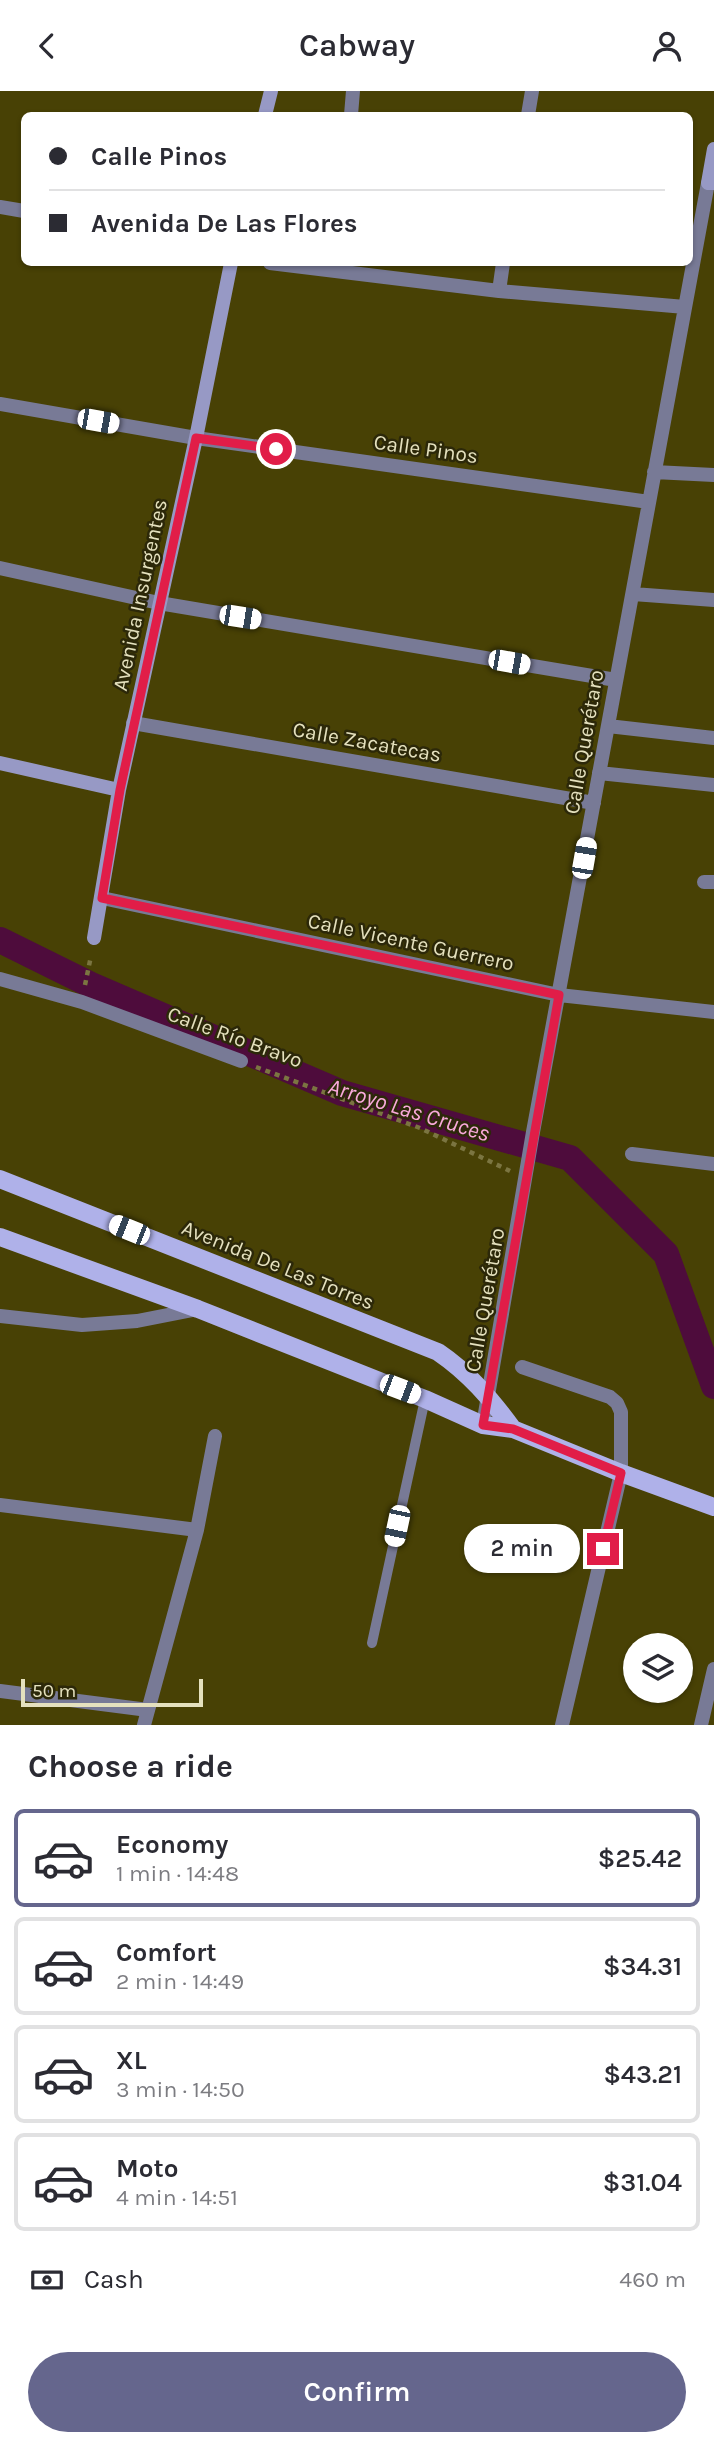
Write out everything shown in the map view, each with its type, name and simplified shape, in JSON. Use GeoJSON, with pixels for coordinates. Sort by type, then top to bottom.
{"type":"FeatureCollection","features":[{"type":"Feature","properties":{"kind":"main road","name":"Avenida De Las Torres"},"geometry":{"type":"LineString","coordinates":[[0,1179],[438,1352],[456,1364],[489,1396],[513,1429]]}},
{"type":"Feature","properties":{"kind":"main road"},"geometry":{"type":"LineString","coordinates":[[0,1237],[198,1309],[425,1399],[483,1425],[513,1429],[714,1507]]}},
{"type":"Feature","properties":{"kind":"street"},"geometry":{"type":"LineString","coordinates":[[266,112],[271,91]]}},
{"type":"Feature","properties":{"kind":"street"},"geometry":{"type":"LineString","coordinates":[[351,112],[353,91]]}},
{"type":"Feature","properties":{"kind":"street"},"geometry":{"type":"LineString","coordinates":[[528,112],[532,91]]}},
{"type":"Feature","properties":{"kind":"street","name":"Calle Querétaro"},"geometry":{"type":"LineString","coordinates":[[483,1425],[528,1174],[533,1132],[654,472],[711,183],[714,149]]}},
{"type":"Feature","properties":{"kind":"street"},"geometry":{"type":"LineString","coordinates":[[0,207],[21,210]]}},
{"type":"Feature","properties":{"kind":"street","name":"Avenida Insurgentes"},"geometry":{"type":"LineString","coordinates":[[94,938],[120,790],[230,266]]}},
{"type":"Feature","properties":{"kind":"street"},"geometry":{"type":"LineString","coordinates":[[324,266],[499,291],[685,307]]}},
{"type":"Feature","properties":{"kind":"street"},"geometry":{"type":"LineString","coordinates":[[499,291],[503,266]]}},
{"type":"Feature","properties":{"kind":"street","name":"Calle Pinos"},"geometry":{"type":"LineString","coordinates":[[0,404],[196,438],[649,502]]}},
{"type":"Feature","properties":{"kind":"street"},"geometry":{"type":"LineString","coordinates":[[654,472],[714,475]]}},
{"type":"Feature","properties":{"kind":"street"},"geometry":{"type":"LineString","coordinates":[[0,568],[159,603],[616,680]]}},
{"type":"Feature","properties":{"kind":"street"},"geometry":{"type":"LineString","coordinates":[[633,594],[714,600]]}},
{"type":"Feature","properties":{"kind":"street","name":"Calle Zacatecas"},"geometry":{"type":"LineString","coordinates":[[134,723],[594,803]]}},
{"type":"Feature","properties":{"kind":"street"},"geometry":{"type":"LineString","coordinates":[[608,726],[714,738]]}},
{"type":"Feature","properties":{"kind":"street"},"geometry":{"type":"LineString","coordinates":[[0,763],[120,790]]}},
{"type":"Feature","properties":{"kind":"street"},"geometry":{"type":"LineString","coordinates":[[599,773],[714,785]]}},
{"type":"Feature","properties":{"kind":"street","name":"Calle Vicente Guerrero"},"geometry":{"type":"LineString","coordinates":[[102,898],[559,995],[714,1012]]}},
{"type":"Feature","properties":{"kind":"street","name":"Calle Río Bravo"},"geometry":{"type":"LineString","coordinates":[[0,979],[82,1002],[241,1062]]}},
{"type":"Feature","properties":{"kind":"street"},"geometry":{"type":"LineString","coordinates":[[632,1154],[714,1164]]}},
{"type":"Feature","properties":{"kind":"street"},"geometry":{"type":"LineString","coordinates":[[0,1316],[82,1325],[137,1321],[198,1309]]}},
{"type":"Feature","properties":{"kind":"street"},"geometry":{"type":"LineString","coordinates":[[522,1367],[610,1397],[621,1412],[621,1473],[562,1725]]}},
{"type":"Feature","properties":{"kind":"street"},"geometry":{"type":"LineString","coordinates":[[144,1725],[197,1530],[215,1436]]}},
{"type":"Feature","properties":{"kind":"street"},"geometry":{"type":"LineString","coordinates":[[0,1505],[197,1530]]}},
{"type":"Feature","properties":{"kind":"street"},"geometry":{"type":"LineString","coordinates":[[701,1725],[714,1669]]}},
{"type":"Feature","properties":{"kind":"street"},"geometry":{"type":"LineString","coordinates":[[0,1691],[148,1710]]}},
{"type":"Feature","properties":{"kind":"lane"},"geometry":{"type":"LineString","coordinates":[[372,1643],[425,1399]]}},
{"type":"Feature","properties":{"kind":"path"},"geometry":{"type":"LineString","coordinates":[[85,986],[94,938]]}},
{"type":"Feature","properties":{"kind":"path","name":"Calle Río Bravo"},"geometry":{"type":"LineString","coordinates":[[241,1062],[420,1128],[528,1174]]}},
{"type":"Feature","properties":{"kind":"waterway","name":"Arroyo Las Cruces"},"geometry":{"type":"LineString","coordinates":[[0,940],[91,985],[342,1093],[570,1158],[666,1254],[714,1386]]}},
{"type":"Feature","properties":{"kind":"route"},"geometry":{"type":"LineString","coordinates":[[276,449],[196,438],[120,790],[102,898],[559,995],[483,1425],[513,1429],[621,1473],[603,1549]]}}]}
